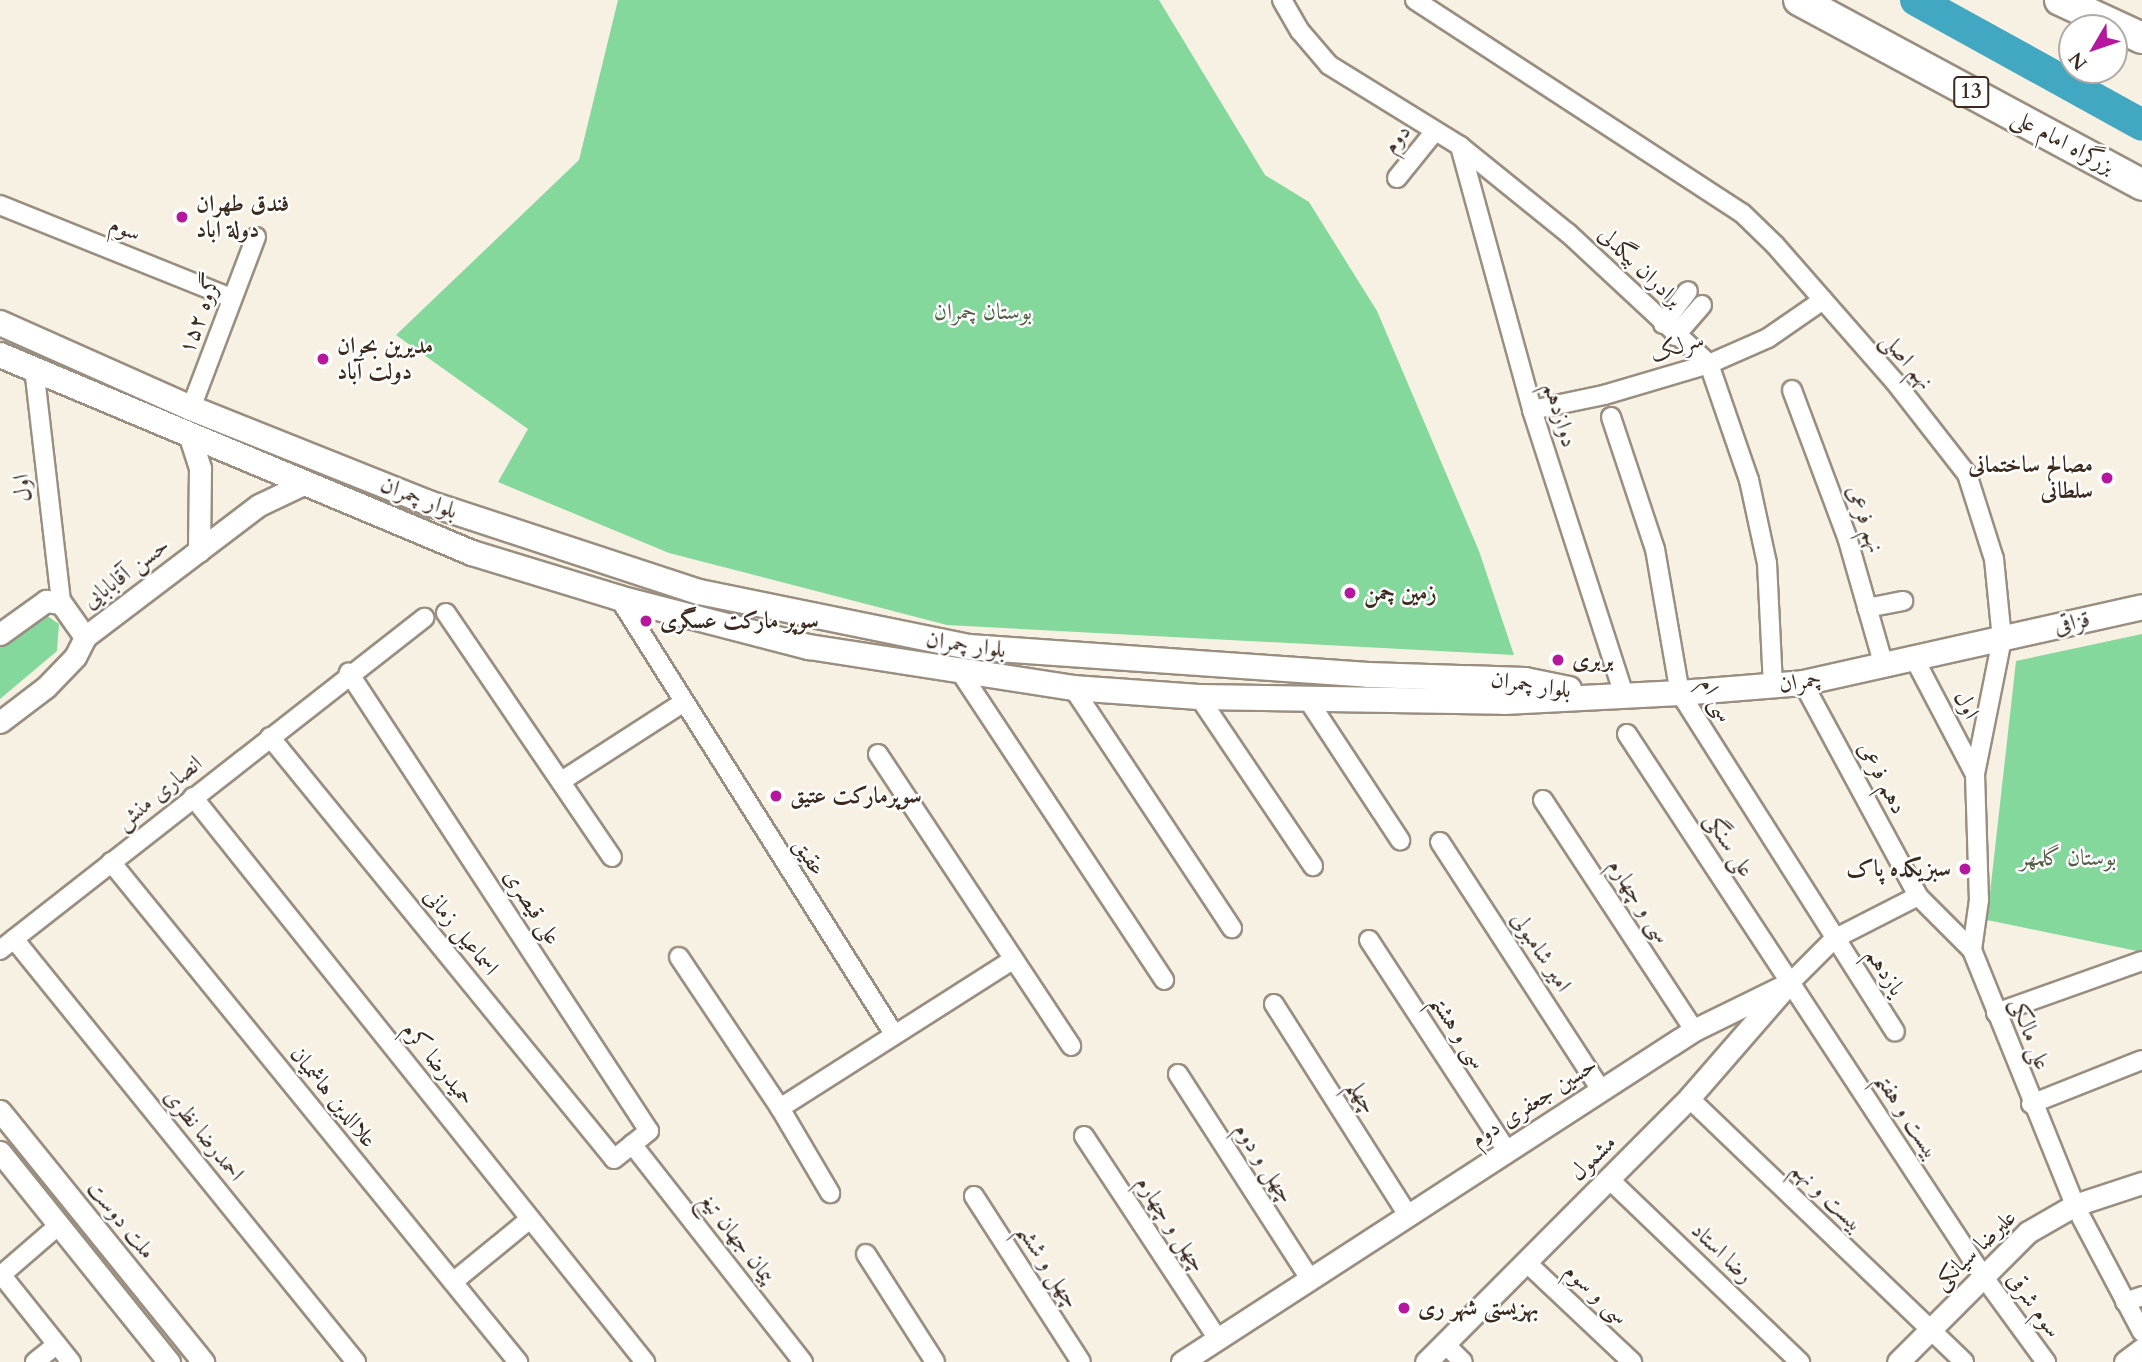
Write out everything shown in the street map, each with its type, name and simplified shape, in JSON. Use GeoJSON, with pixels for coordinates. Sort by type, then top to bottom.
{"type":"FeatureCollection","features":[{"type":"Feature","properties":{"kind":"highway","name":"بزرگراه امام علی"},"geometry":{"type":"LineString","coordinates":[[1799,0],[2142,185]]}},
{"type":"Feature","properties":{"kind":"highway"},"geometry":{"type":"LineString","coordinates":[[2060,0],[2142,38]]}},
{"type":"Feature","properties":{"kind":"main road","name":"بلوار چمران"},"geometry":{"type":"LineString","coordinates":[[0,323],[191,408],[499,528],[699,592],[851,626],[1054,656],[1525,680],[1594,695]]}},
{"type":"Feature","properties":{"kind":"main road","name":"بلوار چمران"},"geometry":{"type":"LineString","coordinates":[[0,355],[472,553],[619,598],[809,647],[961,673],[1073,688],[1199,697],[1504,702],[1594,695]]}},
{"type":"Feature","properties":{"kind":"main road","name":"قزاقی"},"geometry":{"type":"LineString","coordinates":[[2002,639],[2142,607]]}},
{"type":"Feature","properties":{"kind":"main road","name":"چمران"},"geometry":{"type":"LineString","coordinates":[[1594,695],[1680,693],[1803,683],[2002,639]]}},
{"type":"Feature","properties":{"kind":"street","name":"برادران بیگدلی"},"geometry":{"type":"LineString","coordinates":[[1282,0],[1300,31],[1329,65],[1460,146],[1568,233],[1669,330],[1709,364]]}},
{"type":"Feature","properties":{"kind":"street","name":"نهم اصلی"},"geometry":{"type":"LineString","coordinates":[[1415,0],[1742,213],[1823,300],[1967,474],[1994,559],[2002,639],[1975,774],[1979,900],[1972,950]]}},
{"type":"Feature","properties":{"kind":"street","name":"دوم"},"geometry":{"type":"LineString","coordinates":[[1397,178],[1436,131]]}},
{"type":"Feature","properties":{"kind":"street","name":"دوازدهم"},"geometry":{"type":"LineString","coordinates":[[1460,146],[1532,410],[1624,694]]}},
{"type":"Feature","properties":{"kind":"street","name":"سوم"},"geometry":{"type":"LineString","coordinates":[[0,205],[231,298]]}},
{"type":"Feature","properties":{"kind":"street","name":"گروه ۱۵۲"},"geometry":{"type":"LineString","coordinates":[[191,408],[256,237]]}},
{"type":"Feature","properties":{"kind":"street"},"geometry":{"type":"LineString","coordinates":[[1669,330],[1688,291]]}},
{"type":"Feature","properties":{"kind":"street","name":"سرلک"},"geometry":{"type":"LineString","coordinates":[[1532,410],[1604,395],[1709,364],[1768,338],[1823,300]]}},
{"type":"Feature","properties":{"kind":"street"},"geometry":{"type":"LineString","coordinates":[[1669,330],[1702,305]]}},
{"type":"Feature","properties":{"kind":"street"},"geometry":{"type":"LineString","coordinates":[[1709,364],[1749,480],[1767,562],[1773,686]]}},
{"type":"Feature","properties":{"kind":"street","name":"اول"},"geometry":{"type":"LineString","coordinates":[[34,368],[61,603]]}},
{"type":"Feature","properties":{"kind":"street","name":"نهم فرعی"},"geometry":{"type":"LineString","coordinates":[[1792,390],[1847,537],[1884,666]]}},
{"type":"Feature","properties":{"kind":"street","name":"سی ام"},"geometry":{"type":"LineString","coordinates":[[1611,417],[1654,549],[1680,693],[1834,939]]}},
{"type":"Feature","properties":{"kind":"street"},"geometry":{"type":"LineString","coordinates":[[189,434],[200,468],[199,551]]}},
{"type":"Feature","properties":{"kind":"street","name":"حسن آقابابایی"},"geometry":{"type":"LineString","coordinates":[[85,637],[259,505],[303,484]]}},
{"type":"Feature","properties":{"kind":"street","name":"عقیق"},"geometry":{"type":"LineString","coordinates":[[619,598],[681,704],[894,1034]]}},
{"type":"Feature","properties":{"kind":"street"},"geometry":{"type":"LineString","coordinates":[[0,634],[46,601],[61,603],[85,637],[75,657],[46,687],[0,722]]}},
{"type":"Feature","properties":{"kind":"street"},"geometry":{"type":"LineString","coordinates":[[1867,608],[1903,601]]}},
{"type":"Feature","properties":{"kind":"street"},"geometry":{"type":"LineString","coordinates":[[446,613],[563,780],[612,857]]}},
{"type":"Feature","properties":{"kind":"street","name":"انصاری منش"},"geometry":{"type":"LineString","coordinates":[[7,945],[349,673],[424,618]]}},
{"type":"Feature","properties":{"kind":"street","name":"اول"},"geometry":{"type":"LineString","coordinates":[[1914,659],[1975,774]]}},
{"type":"Feature","properties":{"kind":"street","name":"علی قیصری"},"geometry":{"type":"LineString","coordinates":[[349,673],[649,1131],[614,1159]]}},
{"type":"Feature","properties":{"kind":"street"},"geometry":{"type":"LineString","coordinates":[[961,673],[1164,980]]}},
{"type":"Feature","properties":{"kind":"street","name":"دهم فرعی"},"geometry":{"type":"LineString","coordinates":[[1803,683],[1918,896]]}},
{"type":"Feature","properties":{"kind":"street"},"geometry":{"type":"LineString","coordinates":[[1073,688],[1232,928]]}},
{"type":"Feature","properties":{"kind":"street"},"geometry":{"type":"LineString","coordinates":[[1199,697],[1313,866]]}},
{"type":"Feature","properties":{"kind":"street"},"geometry":{"type":"LineString","coordinates":[[1308,700],[1400,840]]}},
{"type":"Feature","properties":{"kind":"street"},"geometry":{"type":"LineString","coordinates":[[563,780],[681,704]]}},
{"type":"Feature","properties":{"kind":"street","name":"علی سنگی"},"geometry":{"type":"LineString","coordinates":[[1627,734],[1790,983]]}},
{"type":"Feature","properties":{"kind":"street","name":"اسماعیل زمانی"},"geometry":{"type":"LineString","coordinates":[[270,737],[614,1159]]}},
{"type":"Feature","properties":{"kind":"street"},"geometry":{"type":"LineString","coordinates":[[878,754],[1071,1046]]}},
{"type":"Feature","properties":{"kind":"street","name":"حمیدرضا کرم"},"geometry":{"type":"LineString","coordinates":[[193,797],[645,1362]]}},
{"type":"Feature","properties":{"kind":"street","name":"سی و چهارم"},"geometry":{"type":"LineString","coordinates":[[1543,800],[1694,1030]]}},
{"type":"Feature","properties":{"kind":"street","name":"امیر شامبولی"},"geometry":{"type":"LineString","coordinates":[[1440,842],[1601,1090]]}},
{"type":"Feature","properties":{"kind":"street","name":"علاالدین هاشمیان"},"geometry":{"type":"LineString","coordinates":[[111,862],[518,1362]]}},
{"type":"Feature","properties":{"kind":"street","name":"حسین جعفری دوم"},"geometry":{"type":"LineString","coordinates":[[1191,1360],[1218,1339],[1694,1030],[1790,983],[1834,939],[1918,896]]}},
{"type":"Feature","properties":{"kind":"street","name":"علی مالکی"},"geometry":{"type":"LineString","coordinates":[[1918,896],[1972,950],[2031,1104],[2078,1211],[2134,1299],[2142,1332]]}},
{"type":"Feature","properties":{"kind":"street","name":"یازدهم"},"geometry":{"type":"LineString","coordinates":[[1834,939],[1895,1032]]}},
{"type":"Feature","properties":{"kind":"street","name":"سی و هشتم"},"geometry":{"type":"LineString","coordinates":[[1369,940],[1507,1151]]}},
{"type":"Feature","properties":{"kind":"street","name":"احمدرضا نظری"},"geometry":{"type":"LineString","coordinates":[[7,945],[356,1362]]}},
{"type":"Feature","properties":{"kind":"street"},"geometry":{"type":"LineString","coordinates":[[679,957],[780,1108],[830,1193]]}},
{"type":"Feature","properties":{"kind":"street"},"geometry":{"type":"LineString","coordinates":[[780,1108],[1014,959]]}},
{"type":"Feature","properties":{"kind":"street"},"geometry":{"type":"LineString","coordinates":[[1996,1013],[2142,961]]}},
{"type":"Feature","properties":{"kind":"street","name":"مشمول"},"geometry":{"type":"LineString","coordinates":[[1426,1362],[1689,1098],[1790,983]]}},
{"type":"Feature","properties":{"kind":"street","name":"بیست و هفتم"},"geometry":{"type":"LineString","coordinates":[[1790,983],[1983,1276]]}},
{"type":"Feature","properties":{"kind":"street","name":"چهلم"},"geometry":{"type":"LineString","coordinates":[[1274,1004],[1408,1215]]}},
{"type":"Feature","properties":{"kind":"street"},"geometry":{"type":"LineString","coordinates":[[2031,1104],[2142,1060]]}},
{"type":"Feature","properties":{"kind":"street","name":"چهل و دوم"},"geometry":{"type":"LineString","coordinates":[[1178,1074],[1310,1279]]}},
{"type":"Feature","properties":{"kind":"street","name":"بیست و نهم"},"geometry":{"type":"LineString","coordinates":[[1689,1098],[1964,1362]]}},
{"type":"Feature","properties":{"kind":"street","name":"ملت دوست"},"geometry":{"type":"LineString","coordinates":[[0,1111],[203,1362]]}},
{"type":"Feature","properties":{"kind":"street","name":"چهل و چهارم"},"geometry":{"type":"LineString","coordinates":[[1084,1136],[1218,1339]]}},
{"type":"Feature","properties":{"kind":"street","name":"پیمان جهان تیغ"},"geometry":{"type":"LineString","coordinates":[[632,1143],[803,1362]]}},
{"type":"Feature","properties":{"kind":"street"},"geometry":{"type":"LineString","coordinates":[[0,1153],[169,1362]]}},
{"type":"Feature","properties":{"kind":"street","name":"رضا استاد"},"geometry":{"type":"LineString","coordinates":[[1609,1178],[1800,1362]]}},
{"type":"Feature","properties":{"kind":"street","name":"علیرضا سیانکی"},"geometry":{"type":"LineString","coordinates":[[1898,1362],[2028,1232],[2142,1183]]}},
{"type":"Feature","properties":{"kind":"street","name":"چهل و ششم"},"geometry":{"type":"LineString","coordinates":[[974,1196],[1081,1362]]}},
{"type":"Feature","properties":{"kind":"street"},"geometry":{"type":"LineString","coordinates":[[453,1282],[530,1219]]}},
{"type":"Feature","properties":{"kind":"street"},"geometry":{"type":"LineString","coordinates":[[59,1225],[0,1275],[71,1362]]}},
{"type":"Feature","properties":{"kind":"street"},"geometry":{"type":"LineString","coordinates":[[866,1254],[935,1362]]}},
{"type":"Feature","properties":{"kind":"street","name":"سی و سوم"},"geometry":{"type":"LineString","coordinates":[[1526,1262],[1632,1362]]}},
{"type":"Feature","properties":{"kind":"street","name":"سوم شرقی"},"geometry":{"type":"LineString","coordinates":[[1983,1276],[2046,1362]]}},
{"type":"Feature","properties":{"kind":"street"},"geometry":{"type":"LineString","coordinates":[[35,1362],[57,1344]]}},
{"type":"Feature","properties":{"kind":"street"},"geometry":{"type":"LineString","coordinates":[[1445,1344],[1464,1362]]}},
{"type":"Feature","properties":{"kind":"street"},"geometry":{"type":"LineString","coordinates":[[2125,1362],[2142,1349]]}},
{"type":"Feature","properties":{"kind":"green space","name":"بوستان چمران"},"geometry":{"type":"Polygon","coordinates":[[[618,0],[1159,0],[1265,175],[1309,202],[1377,311],[1479,551],[1514,655],[947,625],[669,553],[498,482],[528,429],[396,335],[579,160],[618,0]]]}},
{"type":"Feature","properties":{"kind":"green space"},"geometry":{"type":"Polygon","coordinates":[[[43,613],[59,624],[57,651],[0,699],[0,643],[43,613]]]}},
{"type":"Feature","properties":{"kind":"green space","name":"بوستان گلمهر"},"geometry":{"type":"Polygon","coordinates":[[[2142,634],[2142,952],[1987,920],[2016,661],[2142,634]]]}},
{"type":"Feature","properties":{"kind":"waterway"},"geometry":{"type":"LineString","coordinates":[[1916,0],[2142,125]]}},
{"type":"Feature","properties":{"kind":"place","name":"فندق طهران دولة اباد"},"geometry":{"type":"Point","coordinates":[182,217]}},
{"type":"Feature","properties":{"kind":"place","name":"مدیرین بحران دولت آباد"},"geometry":{"type":"Point","coordinates":[323,359]}},
{"type":"Feature","properties":{"kind":"place","name":"مصالح ساختمانی سلطانی"},"geometry":{"type":"Point","coordinates":[2107,478]}},
{"type":"Feature","properties":{"kind":"place","name":"زمین چمن"},"geometry":{"type":"Point","coordinates":[1350,593]}},
{"type":"Feature","properties":{"kind":"place","name":"سوپر مارکت عسگری"},"geometry":{"type":"Point","coordinates":[646,621]}},
{"type":"Feature","properties":{"kind":"place","name":"بربری"},"geometry":{"type":"Point","coordinates":[1558,660]}},
{"type":"Feature","properties":{"kind":"place","name":"سوپرمارکت عتیق"},"geometry":{"type":"Point","coordinates":[776,796]}},
{"type":"Feature","properties":{"kind":"place","name":"سبزیکده پاک"},"geometry":{"type":"Point","coordinates":[1965,869]}},
{"type":"Feature","properties":{"kind":"place","name":"بهزیستی شهر ری"},"geometry":{"type":"Point","coordinates":[1404,1308]}}]}
